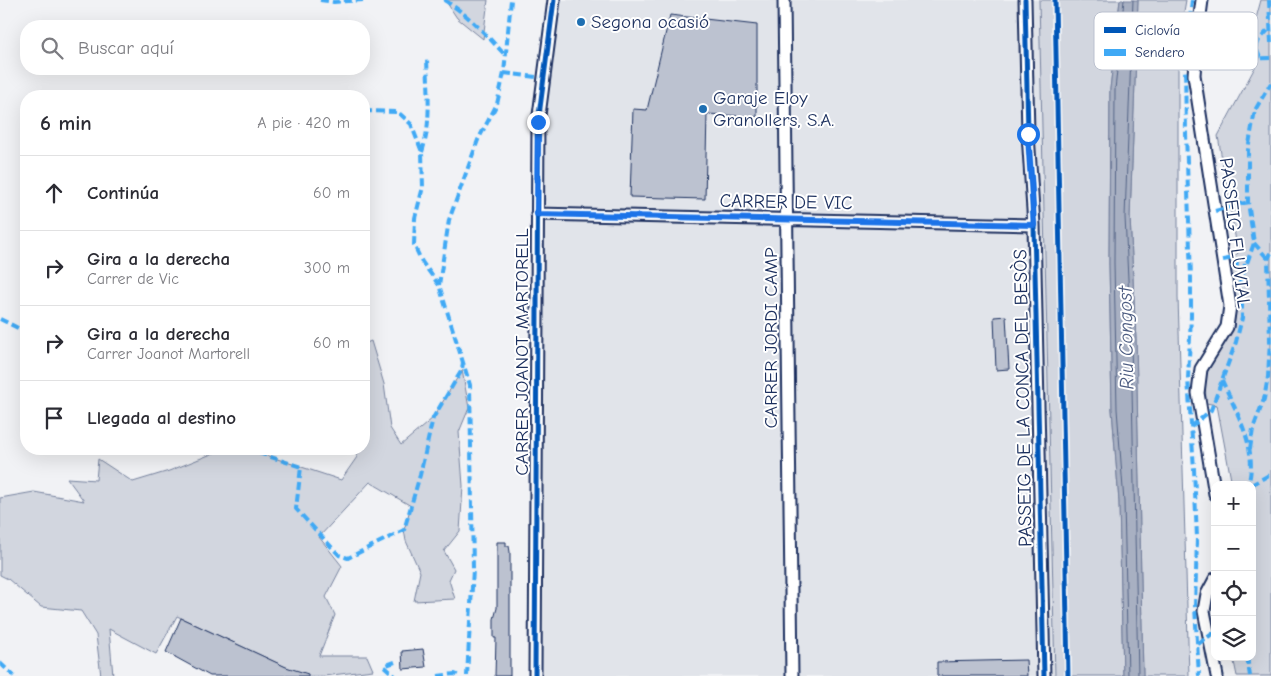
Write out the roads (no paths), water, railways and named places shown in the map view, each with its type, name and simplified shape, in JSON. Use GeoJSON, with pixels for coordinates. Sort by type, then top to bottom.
{"type":"FeatureCollection","features":[{"type":"Feature","properties":{"kind":"street","name":"CARRER JOANOT MARTORELL"},"geometry":{"type":"LineString","coordinates":[[535,676],[538,122],[554,0]]}},
{"type":"Feature","properties":{"kind":"street","name":"CARRER JORDI CAMP"},"geometry":{"type":"LineString","coordinates":[[784,0],[792,676]]}},
{"type":"Feature","properties":{"kind":"street","name":"PASSEIG DE LA CONCA DEL BESÒS"},"geometry":{"type":"LineString","coordinates":[[1025,0],[1028,134],[1034,225],[1044,676]]}},
{"type":"Feature","properties":{"kind":"street","name":"PASSEIG FLUVIAL"},"geometry":{"type":"LineString","coordinates":[[1194,70],[1230,306],[1227,327],[1201,369],[1198,393],[1213,481]]}},
{"type":"Feature","properties":{"kind":"street","name":"CARRER DE VIC"},"geometry":{"type":"LineString","coordinates":[[537,214],[1034,225]]}},
{"type":"Feature","properties":{"kind":"street"},"geometry":{"type":"LineString","coordinates":[[1211,586],[1207,594],[1204,611],[1217,676]]}},
{"type":"Feature","properties":{"kind":"water"},"geometry":{"type":"Polygon","coordinates":[[[1120,0],[1138,0],[1138,12],[1119,12],[1120,0]]]}},
{"type":"Feature","properties":{"kind":"water","name":"Riu Congost"},"geometry":{"type":"Polygon","coordinates":[[[1112,70],[1135,70],[1130,217],[1136,340],[1143,676],[1123,676],[1119,502],[1112,409],[1109,263],[1110,89],[1112,70]]]}},
{"type":"Feature","properties":{"kind":"place","name":"Segona ocasió"},"geometry":{"type":"Point","coordinates":[581,22]}},
{"type":"Feature","properties":{"kind":"place","name":"Garaje Eloy Granollers, S.A."},"geometry":{"type":"Point","coordinates":[703,109]}}]}
